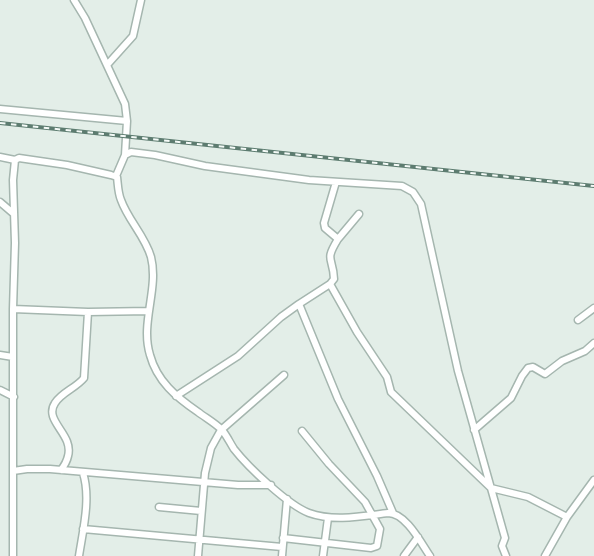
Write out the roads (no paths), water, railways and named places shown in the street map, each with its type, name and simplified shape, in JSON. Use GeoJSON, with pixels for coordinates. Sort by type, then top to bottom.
{"type":"FeatureCollection","features":[{"type":"Feature","properties":{"kind":"street"},"geometry":{"type":"LineString","coordinates":[[74,0],[85,18],[125,104],[127,121],[125,155],[116,176],[121,200],[146,245],[151,258],[153,280],[147,341],[151,358],[163,382],[176,396],[221,430],[237,452],[272,486],[302,510],[328,518],[393,513]]}},
{"type":"Feature","properties":{"kind":"street"},"geometry":{"type":"LineString","coordinates":[[107,65],[135,33],[141,0]]}},
{"type":"Feature","properties":{"kind":"street"},"geometry":{"type":"LineString","coordinates":[[0,109],[127,121]]}},
{"type":"Feature","properties":{"kind":"street"},"geometry":{"type":"LineString","coordinates":[[125,155],[131,152],[138,152],[175,158],[205,166],[336,182],[402,186],[410,190],[418,198],[424,217],[458,370],[505,538],[502,546],[506,556]]}},
{"type":"Feature","properties":{"kind":"street"},"geometry":{"type":"LineString","coordinates":[[0,157],[15,160],[19,158],[38,160],[116,176]]}},
{"type":"Feature","properties":{"kind":"street"},"geometry":{"type":"LineString","coordinates":[[13,556],[13,308],[15,243],[13,180],[15,160]]}},
{"type":"Feature","properties":{"kind":"street"},"geometry":{"type":"LineString","coordinates":[[336,182],[324,224],[325,228],[338,239]]}},
{"type":"Feature","properties":{"kind":"street"},"geometry":{"type":"LineString","coordinates":[[0,202],[14,214]]}},
{"type":"Feature","properties":{"kind":"street"},"geometry":{"type":"LineString","coordinates":[[176,396],[238,356],[281,317],[330,284],[334,275],[330,254],[332,248],[359,214]]}},
{"type":"Feature","properties":{"kind":"street"},"geometry":{"type":"LineString","coordinates":[[330,284],[357,332],[387,377],[390,392],[491,488],[528,497],[567,517]]}},
{"type":"Feature","properties":{"kind":"street"},"geometry":{"type":"LineString","coordinates":[[299,304],[335,392],[377,476],[393,513],[403,520],[418,537],[430,556]]}},
{"type":"Feature","properties":{"kind":"street"},"geometry":{"type":"LineString","coordinates":[[13,308],[88,312],[149,311]]}},
{"type":"Feature","properties":{"kind":"street"},"geometry":{"type":"LineString","coordinates":[[578,320],[594,308]]}},
{"type":"Feature","properties":{"kind":"street"},"geometry":{"type":"LineString","coordinates":[[61,470],[68,456],[68,447],[64,433],[52,416],[51,410],[59,398],[84,378],[88,312]]}},
{"type":"Feature","properties":{"kind":"street"},"geometry":{"type":"LineString","coordinates":[[474,430],[511,398],[528,368],[532,367],[545,374],[562,361],[587,349],[594,343]]}},
{"type":"Feature","properties":{"kind":"street"},"geometry":{"type":"LineString","coordinates":[[0,355],[13,357]]}},
{"type":"Feature","properties":{"kind":"street"},"geometry":{"type":"LineString","coordinates":[[198,556],[204,482],[211,448],[221,430],[284,375]]}},
{"type":"Feature","properties":{"kind":"street"},"geometry":{"type":"LineString","coordinates":[[0,390],[14,397]]}},
{"type":"Feature","properties":{"kind":"street"},"geometry":{"type":"LineString","coordinates":[[283,538],[371,548],[378,544],[380,529],[360,495],[329,464],[302,431]]}},
{"type":"Feature","properties":{"kind":"street"},"geometry":{"type":"LineString","coordinates":[[13,471],[27,469],[61,470],[238,485],[272,486]]}},
{"type":"Feature","properties":{"kind":"street"},"geometry":{"type":"LineString","coordinates":[[79,556],[86,491],[83,473]]}},
{"type":"Feature","properties":{"kind":"street"},"geometry":{"type":"LineString","coordinates":[[545,556],[567,517],[594,480]]}},
{"type":"Feature","properties":{"kind":"street"},"geometry":{"type":"LineString","coordinates":[[282,556],[287,499]]}},
{"type":"Feature","properties":{"kind":"street"},"geometry":{"type":"LineString","coordinates":[[159,508],[201,511]]}},
{"type":"Feature","properties":{"kind":"street"},"geometry":{"type":"LineString","coordinates":[[324,556],[328,518]]}},
{"type":"Feature","properties":{"kind":"street"},"geometry":{"type":"LineString","coordinates":[[83,529],[282,546]]}},
{"type":"Feature","properties":{"kind":"street"},"geometry":{"type":"LineString","coordinates":[[404,556],[418,537]]}},
{"type":"Feature","properties":{"kind":"railway"},"geometry":{"type":"LineString","coordinates":[[0,123],[594,186]]}}]}
